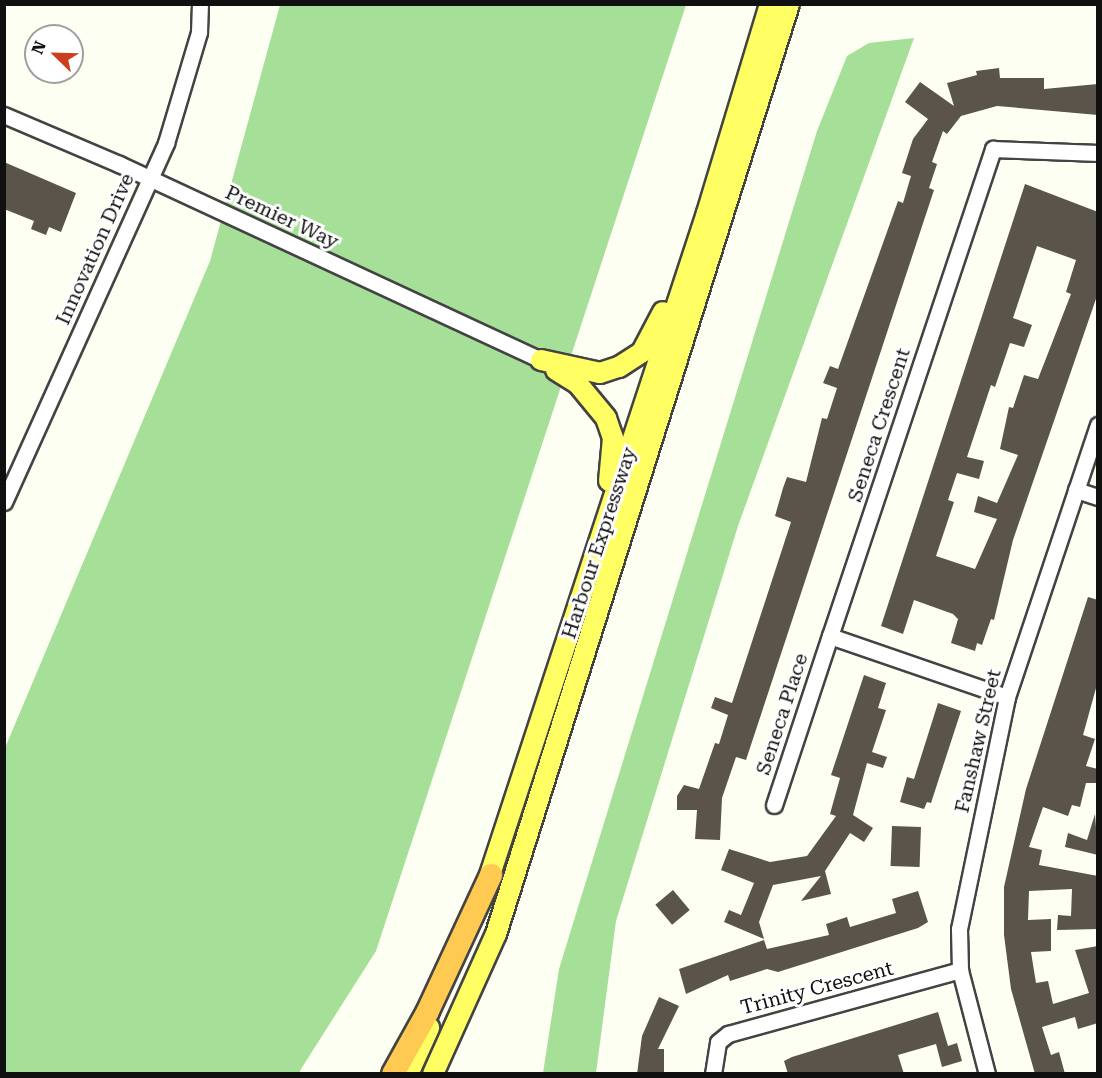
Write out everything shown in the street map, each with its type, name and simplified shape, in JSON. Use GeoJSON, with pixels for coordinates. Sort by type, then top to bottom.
{"type":"FeatureCollection","features":[{"type":"Feature","properties":{"kind":"highway"},"geometry":{"type":"LineString","coordinates":[[393,1074],[428,1011],[491,875]]}},
{"type":"Feature","properties":{"kind":"main road","name":"Harbour Expressway"},"geometry":{"type":"LineString","coordinates":[[408,1074],[456,969],[491,875],[707,213],[770,4]]}},
{"type":"Feature","properties":{"kind":"main road","name":"Harbour Expressway"},"geometry":{"type":"LineString","coordinates":[[433,1074],[496,934],[789,4]]}},
{"type":"Feature","properties":{"kind":"main road"},"geometry":{"type":"LineString","coordinates":[[541,360],[600,373],[619,367],[642,352],[707,213]]}},
{"type":"Feature","properties":{"kind":"main road"},"geometry":{"type":"LineString","coordinates":[[541,360],[591,396],[613,438],[613,458],[587,581]]}},
{"type":"Feature","properties":{"kind":"street","name":"Innovation Drive"},"geometry":{"type":"LineString","coordinates":[[4,502],[166,143],[199,32],[200,4]]}},
{"type":"Feature","properties":{"kind":"street","name":"Premier Way"},"geometry":{"type":"LineString","coordinates":[[4,115],[150,178],[541,360]]}},
{"type":"Feature","properties":{"kind":"street","name":"Seneca Crescent"},"geometry":{"type":"LineString","coordinates":[[830,636],[993,149],[1098,153]]}},
{"type":"Feature","properties":{"kind":"street","name":"Fanshaw Street"},"geometry":{"type":"LineString","coordinates":[[987,1074],[960,970],[959,929],[1007,697],[1098,425]]}},
{"type":"Feature","properties":{"kind":"street"},"geometry":{"type":"LineString","coordinates":[[1076,490],[1098,497]]}},
{"type":"Feature","properties":{"kind":"street"},"geometry":{"type":"LineString","coordinates":[[830,636],[1007,697]]}},
{"type":"Feature","properties":{"kind":"street","name":"Seneca Place"},"geometry":{"type":"LineString","coordinates":[[774,805],[830,636]]}},
{"type":"Feature","properties":{"kind":"street","name":"Trinity Crescent"},"geometry":{"type":"LineString","coordinates":[[713,1074],[718,1042],[728,1034],[960,970]]}},
{"type":"Feature","properties":{"kind":"green space"},"geometry":{"type":"Polygon","coordinates":[[[280,5],[686,5],[376,951],[299,1074],[5,1074],[5,748],[210,261],[280,5]]]}},
{"type":"Feature","properties":{"kind":"green space"},"geometry":{"type":"Polygon","coordinates":[[[914,38],[738,526],[616,921],[596,1073],[543,1073],[559,969],[817,131],[847,56],[869,43],[914,38]]]}},
{"type":"Feature","properties":{"kind":"building"},"geometry":{"type":"Polygon","coordinates":[[[999,68],[1000,78],[1044,78],[1044,89],[1098,84],[1098,115],[997,106],[961,116],[947,134],[943,131],[932,162],[937,164],[929,188],[934,190],[746,760],[736,757],[722,798],[720,840],[695,839],[697,810],[677,810],[677,796],[684,785],[699,789],[715,743],[719,744],[728,715],[711,708],[715,697],[732,703],[791,522],[775,516],[783,488],[787,477],[806,482],[822,418],[827,419],[837,388],[823,383],[830,366],[838,369],[898,201],[903,203],[911,176],[902,173],[913,139],[928,119],[905,102],[920,82],[954,106],[947,83],[977,75],[976,71],[999,68]]]}},
{"type":"Feature","properties":{"kind":"building"},"geometry":{"type":"Polygon","coordinates":[[[4,162],[76,193],[61,232],[49,227],[46,235],[31,229],[34,221],[4,209],[4,162]]]}},
{"type":"Feature","properties":{"kind":"building"},"geometry":{"type":"Polygon","coordinates":[[[1025,184],[1098,212],[1098,293],[1013,540],[994,620],[991,619],[982,645],[977,643],[975,651],[951,643],[958,619],[953,614],[914,600],[903,634],[881,626],[1025,184]],[[1037,246],[1013,318],[1032,325],[1024,347],[1010,343],[995,387],[991,385],[967,457],[984,461],[979,479],[957,473],[948,500],[954,502],[936,556],[975,569],[997,519],[974,512],[978,496],[997,503],[1018,455],[1000,449],[1009,407],[1013,408],[1024,375],[1038,379],[1071,294],[1066,292],[1076,260],[1037,246]]]}},
{"type":"Feature","properties":{"kind":"building"},"geometry":{"type":"Polygon","coordinates":[[[1088,597],[1098,600],[1098,681],[1083,735],[1095,739],[1086,766],[1098,769],[1098,783],[1086,783],[1080,807],[1072,805],[1068,816],[1043,807],[1029,847],[1042,850],[1039,865],[1098,876],[1098,929],[1057,930],[1058,915],[1071,916],[1072,889],[1029,891],[1028,920],[1051,919],[1051,951],[1031,952],[1036,983],[1048,981],[1053,1004],[1089,993],[1075,950],[1098,946],[1098,1023],[1078,1029],[1075,1017],[1042,1027],[1051,1055],[1059,1052],[1065,1074],[1035,1074],[1011,989],[1004,935],[1004,887],[1026,789],[1088,597]]]}},
{"type":"Feature","properties":{"kind":"building"},"geometry":{"type":"Polygon","coordinates":[[[864,675],[886,683],[878,708],[886,710],[872,752],[887,757],[883,768],[867,763],[853,815],[873,828],[864,842],[850,833],[825,871],[831,894],[801,901],[821,876],[773,885],[759,922],[764,939],[724,922],[729,910],[741,915],[754,883],[721,870],[729,849],[770,862],[807,856],[836,816],[830,814],[840,778],[831,775],[864,675]]]}},
{"type":"Feature","properties":{"kind":"building"},"geometry":{"type":"Polygon","coordinates":[[[938,703],[961,711],[931,803],[927,802],[924,809],[900,802],[907,777],[914,779],[938,703]]]}},
{"type":"Feature","properties":{"kind":"building"},"geometry":{"type":"Polygon","coordinates":[[[1095,814],[1098,855],[1065,847],[1068,833],[1087,840],[1095,814]]]}},
{"type":"Feature","properties":{"kind":"building"},"geometry":{"type":"Polygon","coordinates":[[[892,826],[921,827],[920,867],[891,866],[892,826]]]}},
{"type":"Feature","properties":{"kind":"building"},"geometry":{"type":"Polygon","coordinates":[[[673,890],[690,910],[672,925],[655,905],[673,890]]]}},
{"type":"Feature","properties":{"kind":"building"},"geometry":{"type":"Polygon","coordinates":[[[918,891],[928,922],[918,928],[778,972],[767,969],[730,981],[728,975],[686,994],[679,969],[764,940],[767,949],[829,935],[826,924],[847,917],[850,927],[896,913],[892,899],[918,891]]]}},
{"type":"Feature","properties":{"kind":"building"},"geometry":{"type":"Polygon","coordinates":[[[659,997],[679,1006],[658,1049],[664,1049],[664,1074],[637,1074],[642,1036],[659,997]]]}},
{"type":"Feature","properties":{"kind":"building"},"geometry":{"type":"Polygon","coordinates":[[[938,1012],[948,1046],[957,1043],[962,1061],[942,1067],[936,1044],[898,1055],[904,1074],[788,1074],[784,1061],[792,1057],[938,1012]]]}}]}
